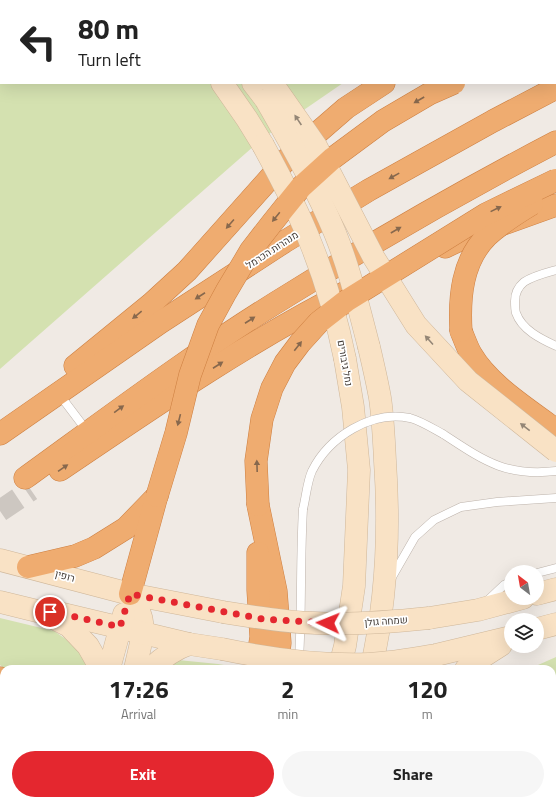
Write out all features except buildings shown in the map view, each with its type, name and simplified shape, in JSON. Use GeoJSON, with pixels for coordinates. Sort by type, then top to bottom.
{"type":"FeatureCollection","features":[{"type":"Feature","properties":{"kind":"highway"},"geometry":{"type":"LineString","coordinates":[[0,428],[151,304],[187,271],[286,160],[346,108],[382,84]]}},
{"type":"Feature","properties":{"kind":"highway"},"geometry":{"type":"LineString","coordinates":[[130,594],[176,433],[190,375],[208,325],[251,250],[301,186],[333,158],[383,121],[429,94],[452,84]]}},
{"type":"Feature","properties":{"kind":"highway","name":"מנהרות הכרמל"},"geometry":{"type":"LineString","coordinates":[[0,434],[161,322],[284,242],[369,190],[556,88]]}},
{"type":"Feature","properties":{"kind":"highway"},"geometry":{"type":"LineString","coordinates":[[556,142],[476,184],[289,294],[164,376],[88,432],[28,484],[128,424],[264,336],[302,314],[362,284],[464,238],[556,205]]}},
{"type":"Feature","properties":{"kind":"highway"},"geometry":{"type":"LineString","coordinates":[[257,665],[261,637],[258,590],[258,505],[256,461],[262,419],[272,388],[285,363],[300,343],[319,322],[346,300],[486,214],[556,180]]}},
{"type":"Feature","properties":{"kind":"highway"},"geometry":{"type":"LineString","coordinates":[[556,188],[520,211],[487,236],[477,249],[467,267],[461,290],[460,310],[461,331],[471,353],[484,371],[499,386],[556,430]]}},
{"type":"Feature","properties":{"kind":"highway"},"geometry":{"type":"LineString","coordinates":[[28,567],[75,556],[94,548],[126,528],[157,496]]}},
{"type":"Feature","properties":{"kind":"highway"},"geometry":{"type":"LineString","coordinates":[[258,505],[276,591],[280,643],[277,665]]}},
{"type":"Feature","properties":{"kind":"main road","name":"נחל גיבורים"},"geometry":{"type":"LineString","coordinates":[[223,84],[263,145],[287,189],[308,237],[326,287],[345,359],[353,407],[359,470],[354,586],[340,665]]}},
{"type":"Feature","properties":{"kind":"main road"},"geometry":{"type":"LineString","coordinates":[[254,84],[266,100],[302,161],[324,207],[348,272],[370,347],[380,398],[387,484],[388,540],[384,598],[371,665]]}},
{"type":"Feature","properties":{"kind":"main road"},"geometry":{"type":"LineString","coordinates":[[273,84],[316,146],[374,258],[416,326],[468,381],[556,451]]}},
{"type":"Feature","properties":{"kind":"main road","name":"רופין"},"geometry":{"type":"LineString","coordinates":[[0,560],[130,594]]}},
{"type":"Feature","properties":{"kind":"main road"},"geometry":{"type":"LineString","coordinates":[[544,593],[556,590]]}},
{"type":"Feature","properties":{"kind":"main road"},"geometry":{"type":"LineString","coordinates":[[110,665],[130,594]]}},
{"type":"Feature","properties":{"kind":"main road"},"geometry":{"type":"LineString","coordinates":[[130,594],[141,614],[144,633],[136,665]]}},
{"type":"Feature","properties":{"kind":"main road","name":"שמחה גולן"},"geometry":{"type":"LineString","coordinates":[[130,594],[263,619],[316,623],[367,623],[429,618],[478,610],[504,603]]}},
{"type":"Feature","properties":{"kind":"main road"},"geometry":{"type":"LineString","coordinates":[[0,602],[37,611],[63,614],[189,644],[269,658],[311,663],[352,664],[405,660],[436,655],[504,640]]}},
{"type":"Feature","properties":{"kind":"main road"},"geometry":{"type":"LineString","coordinates":[[37,611],[69,626],[88,646],[99,665]]}},
{"type":"Feature","properties":{"kind":"main road"},"geometry":{"type":"LineString","coordinates":[[544,627],[556,624]]}},
{"type":"Feature","properties":{"kind":"main road"},"geometry":{"type":"LineString","coordinates":[[471,665],[504,642]]}},
{"type":"Feature","properties":{"kind":"main road"},"geometry":{"type":"LineString","coordinates":[[155,665],[178,647],[189,644]]}},
{"type":"Feature","properties":{"kind":"lane"},"geometry":{"type":"LineString","coordinates":[[556,270],[533,277],[524,283],[517,290],[515,298],[516,313],[523,325],[534,334],[556,346]]}},
{"type":"Feature","properties":{"kind":"lane"},"geometry":{"type":"LineString","coordinates":[[59,394],[88,432]]}},
{"type":"Feature","properties":{"kind":"lane"},"geometry":{"type":"LineString","coordinates":[[298,665],[301,607],[300,554],[303,509],[311,473],[319,457],[331,444],[358,426],[373,420],[398,416],[412,418],[425,424],[483,460],[509,470],[539,473],[556,471]]}},
{"type":"Feature","properties":{"kind":"lane"},"geometry":{"type":"LineString","coordinates":[[384,598],[395,570],[415,537],[434,520],[461,507],[497,502],[556,498]]}},
{"type":"Feature","properties":{"kind":"lane"},"geometry":{"type":"LineString","coordinates":[[544,571],[556,568]]}},
{"type":"Feature","properties":{"kind":"lane"},"geometry":{"type":"LineString","coordinates":[[478,610],[504,585]]}},
{"type":"Feature","properties":{"kind":"green space"},"geometry":{"type":"Polygon","coordinates":[[[0,84],[342,84],[263,138],[0,369],[0,84]]]}},
{"type":"Feature","properties":{"kind":"green space"},"geometry":{"type":"Polygon","coordinates":[[[0,618],[54,631],[73,644],[88,665],[0,665],[0,618]]]}},
{"type":"Feature","properties":{"kind":"green space"},"geometry":{"type":"Polygon","coordinates":[[[556,657],[556,665],[538,665],[556,657]]]}},
{"type":"Feature","properties":{"kind":"green space"},"geometry":{"type":"Polygon","coordinates":[[[178,660],[224,665],[168,665],[178,660]]]}},
{"type":"Feature","properties":{"kind":"tunnel"},"geometry":{"type":"LineString","coordinates":[[0,511],[31,490]]}},
{"type":"Feature","properties":{"kind":"route"},"geometry":{"type":"LineString","coordinates":[[50,612],[120,627],[130,594],[263,619],[328,623]]}}]}
